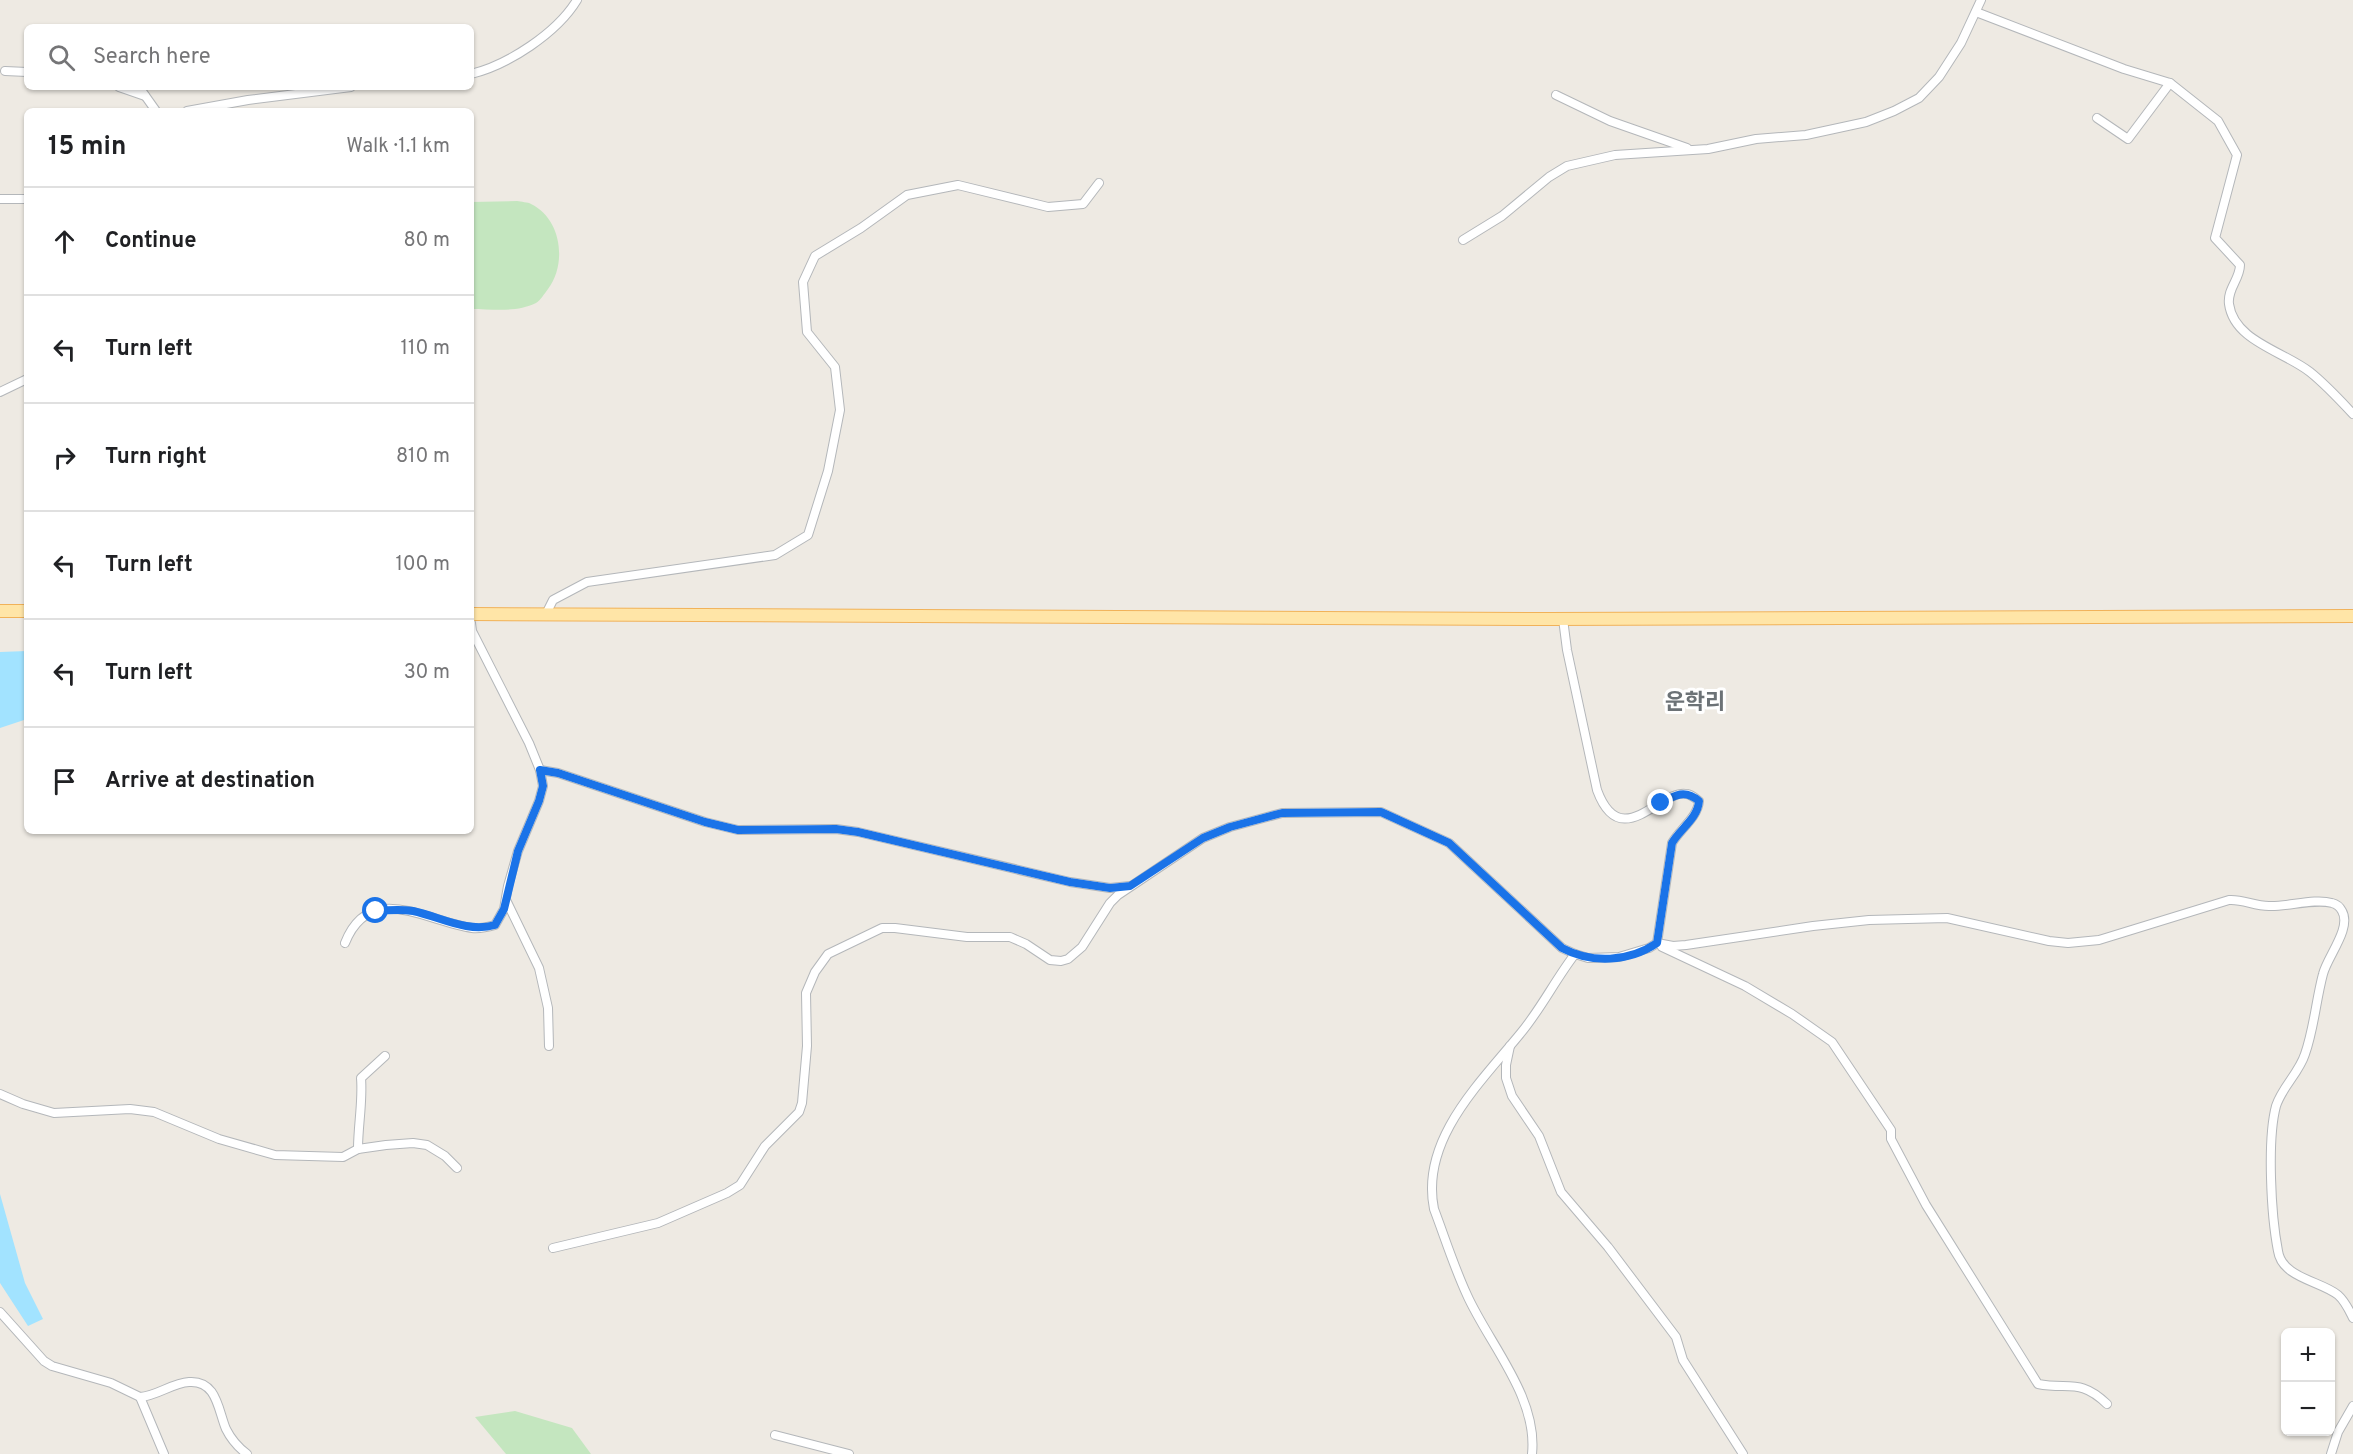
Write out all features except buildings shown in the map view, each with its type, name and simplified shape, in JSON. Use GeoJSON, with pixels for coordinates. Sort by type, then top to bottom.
{"type":"FeatureCollection","features":[{"type":"Feature","properties":{"kind":"main road"},"geometry":{"type":"LineString","coordinates":[[0,611],[24,611]]}},
{"type":"Feature","properties":{"kind":"main road"},"geometry":{"type":"LineString","coordinates":[[474,614],[1563,619],[2353,616]]}},
{"type":"Feature","properties":{"kind":"street"},"geometry":{"type":"LineString","coordinates":[[474,73],[492,68],[526,48],[558,24],[577,0]]}},
{"type":"Feature","properties":{"kind":"street"},"geometry":{"type":"LineString","coordinates":[[1463,240],[1502,216],[1549,177],[1567,166],[1615,155],[1690,150],[1734,145],[1756,139],[1806,135],[1866,122],[1894,111],[1919,98],[1939,77],[1961,43],[1981,0]]}},
{"type":"Feature","properties":{"kind":"street"},"geometry":{"type":"LineString","coordinates":[[1976,12],[2124,69],[2170,83],[2218,121],[2237,155],[2215,238],[2240,265],[2240,274],[2232,287],[2228,300],[2231,313],[2239,328],[2248,336],[2283,354],[2310,373],[2353,414]]}},
{"type":"Feature","properties":{"kind":"street"},"geometry":{"type":"LineString","coordinates":[[5,72],[24,72]]}},
{"type":"Feature","properties":{"kind":"street"},"geometry":{"type":"LineString","coordinates":[[2097,118],[2128,139],[2170,83]]}},
{"type":"Feature","properties":{"kind":"street"},"geometry":{"type":"LineString","coordinates":[[128,90],[146,96]]}},
{"type":"Feature","properties":{"kind":"street"},"geometry":{"type":"LineString","coordinates":[[141,90],[154,108]]}},
{"type":"Feature","properties":{"kind":"street"},"geometry":{"type":"LineString","coordinates":[[204,108],[327,90]]}},
{"type":"Feature","properties":{"kind":"street"},"geometry":{"type":"LineString","coordinates":[[1556,95],[1610,120],[1690,150]]}},
{"type":"Feature","properties":{"kind":"street"},"geometry":{"type":"LineString","coordinates":[[546,614],[553,600],[587,582],[775,555],[808,535],[828,471],[840,410],[835,367],[807,332],[803,282],[815,256],[861,228],[907,195],[958,185],[1048,207],[1083,204],[1099,183]]}},
{"type":"Feature","properties":{"kind":"street"},"geometry":{"type":"LineString","coordinates":[[0,199],[24,199]]}},
{"type":"Feature","properties":{"kind":"street"},"geometry":{"type":"LineString","coordinates":[[0,392],[24,380]]}},
{"type":"Feature","properties":{"kind":"street"},"geometry":{"type":"LineString","coordinates":[[1563,619],[1567,650],[1597,790],[1605,806],[1611,813],[1631,818],[1641,815],[1678,794],[1686,793],[1699,801],[1694,815],[1678,832],[1672,843],[1657,943]]}},
{"type":"Feature","properties":{"kind":"street"},"geometry":{"type":"LineString","coordinates":[[345,943],[357,920],[376,911],[412,911],[472,928],[484,928],[495,925],[504,909],[518,851],[543,786],[540,770],[474,635]]}},
{"type":"Feature","properties":{"kind":"street"},"geometry":{"type":"LineString","coordinates":[[540,770],[558,773],[705,822],[738,830],[836,829],[858,832],[1070,882],[1110,888],[1130,886]]}},
{"type":"Feature","properties":{"kind":"street"},"geometry":{"type":"LineString","coordinates":[[553,1248],[658,1223],[740,1185],[765,1146],[799,1112],[807,1047],[806,993],[815,972],[828,954],[882,928],[895,928],[966,937],[1010,937],[1026,944],[1050,960],[1061,961],[1068,959],[1082,947],[1110,903],[1130,886],[1203,838],[1230,827],[1282,813],[1381,812],[1449,843],[1562,948],[1588,958],[1619,957],[1643,951],[1657,943],[1672,946],[1686,945],[1869,920],[1947,918],[2049,941],[2084,942],[2099,940],[2229,900],[2241,900],[2272,907],[2321,902],[2334,903],[2345,918],[2344,928],[2324,970],[2305,1055],[2277,1105],[2272,1147],[2273,1202],[2278,1254],[2283,1263],[2299,1276],[2340,1297],[2353,1318]]}},
{"type":"Feature","properties":{"kind":"street"},"geometry":{"type":"LineString","coordinates":[[505,899],[539,968],[548,1008],[549,1046]]}},
{"type":"Feature","properties":{"kind":"street"},"geometry":{"type":"LineString","coordinates":[[1657,943],[1745,986],[1833,1042],[1891,1130],[1891,1139],[1926,1205],[2038,1383],[2085,1388],[2096,1393],[2107,1404]]}},
{"type":"Feature","properties":{"kind":"street"},"geometry":{"type":"LineString","coordinates":[[1532,1454],[1531,1423],[1510,1368],[1467,1296],[1431,1196],[1439,1149],[1447,1132],[1471,1092],[1532,1018],[1575,954]]}},
{"type":"Feature","properties":{"kind":"street"},"geometry":{"type":"LineString","coordinates":[[1510,1044],[1506,1078],[1512,1096],[1539,1136],[1562,1192],[1602,1239],[1676,1337],[1683,1360],[1743,1454]]}},
{"type":"Feature","properties":{"kind":"street"},"geometry":{"type":"LineString","coordinates":[[358,1149],[361,1078],[385,1056]]}},
{"type":"Feature","properties":{"kind":"street"},"geometry":{"type":"LineString","coordinates":[[0,1094],[54,1113],[130,1109],[154,1112],[219,1139],[275,1155],[343,1157],[358,1149],[412,1143],[427,1145],[445,1156],[457,1168]]}},
{"type":"Feature","properties":{"kind":"street"},"geometry":{"type":"LineString","coordinates":[[0,1312],[44,1361],[52,1366],[111,1383],[140,1397],[164,1454]]}},
{"type":"Feature","properties":{"kind":"street"},"geometry":{"type":"LineString","coordinates":[[140,1397],[152,1395],[186,1382],[196,1382],[205,1386],[214,1394],[227,1430],[247,1454]]}},
{"type":"Feature","properties":{"kind":"street"},"geometry":{"type":"LineString","coordinates":[[2331,1454],[2338,1432],[2353,1406]]}},
{"type":"Feature","properties":{"kind":"street"},"geometry":{"type":"LineString","coordinates":[[775,1435],[849,1454]]}},
{"type":"Feature","properties":{"kind":"green space"},"geometry":{"type":"Polygon","coordinates":[[[474,202],[530,203],[549,220],[558,243],[558,267],[548,289],[536,303],[504,310],[474,309],[474,202]]]}},
{"type":"Feature","properties":{"kind":"green space"},"geometry":{"type":"Polygon","coordinates":[[[515,1411],[572,1428],[591,1454],[506,1454],[475,1417],[515,1411]]]}},
{"type":"Feature","properties":{"kind":"water"},"geometry":{"type":"Polygon","coordinates":[[[24,651],[24,720],[0,728],[0,652],[24,651]]]}},
{"type":"Feature","properties":{"kind":"water"},"geometry":{"type":"Polygon","coordinates":[[[0,1194],[25,1283],[43,1319],[28,1326],[0,1283],[0,1194]]]}},
{"type":"Feature","properties":{"kind":"district","name":"운학리"},"geometry":{"type":"Point","coordinates":[1695,701]}},
{"type":"Feature","properties":{"kind":"route"},"geometry":{"type":"LineString","coordinates":[[376,911],[412,911],[472,928],[495,925],[504,909],[518,851],[539,801],[543,786],[540,770],[558,773],[705,822],[738,830],[836,829],[858,832],[1070,882],[1110,888],[1130,886],[1203,838],[1230,827],[1282,813],[1381,812],[1404,820],[1449,843],[1466,856],[1562,948],[1588,958],[1602,959],[1636,953],[1657,943],[1672,843],[1678,832],[1694,815],[1699,801],[1686,793],[1678,794],[1661,803]]}}]}
